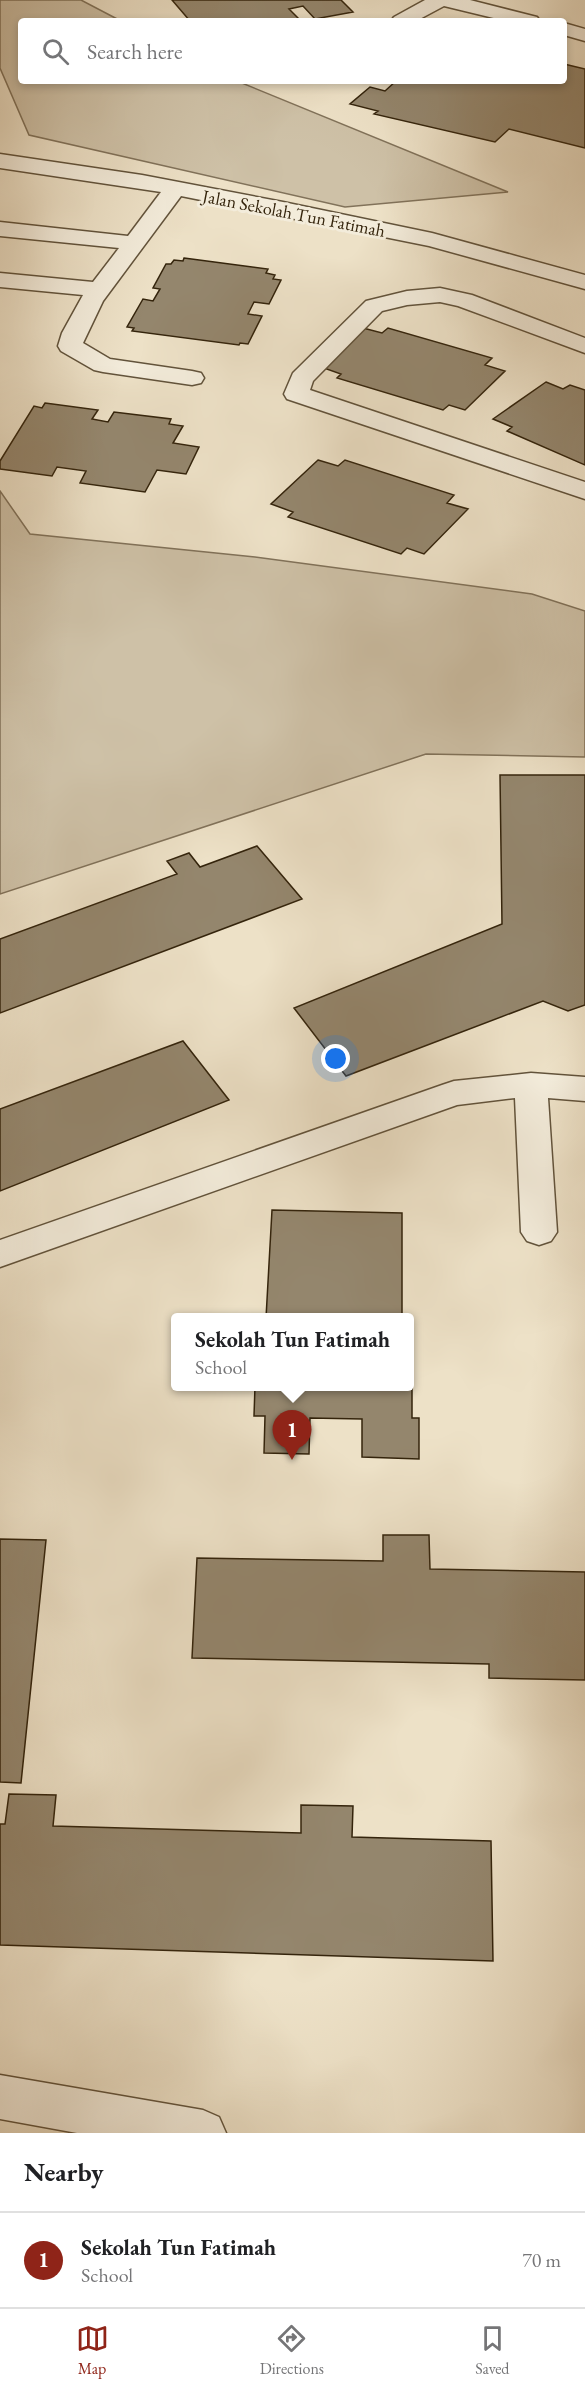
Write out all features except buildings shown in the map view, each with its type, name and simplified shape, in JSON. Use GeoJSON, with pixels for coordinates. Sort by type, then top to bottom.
{"type":"FeatureCollection","features":[{"type":"Feature","properties":{"kind":"street"},"geometry":{"type":"LineString","coordinates":[[407,18],[440,0]]}},
{"type":"Feature","properties":{"kind":"street"},"geometry":{"type":"LineString","coordinates":[[446,0],[518,18]]}},
{"type":"Feature","properties":{"kind":"street"},"geometry":{"type":"LineString","coordinates":[[567,30],[585,35]]}},
{"type":"Feature","properties":{"kind":"street","name":"Jalan Sekolah Tun Fatimah"},"geometry":{"type":"LineString","coordinates":[[0,161],[175,189],[432,240],[585,282]]}},
{"type":"Feature","properties":{"kind":"street"},"geometry":{"type":"LineString","coordinates":[[175,189],[100,290],[74,333],[70,346],[103,365],[192,378]]}},
{"type":"Feature","properties":{"kind":"street"},"geometry":{"type":"LineString","coordinates":[[0,229],[134,243]]}},
{"type":"Feature","properties":{"kind":"street"},"geometry":{"type":"LineString","coordinates":[[0,280],[100,290]]}},
{"type":"Feature","properties":{"kind":"street"},"geometry":{"type":"LineString","coordinates":[[585,346],[464,300],[440,295],[407,298],[374,306],[302,378],[296,394],[585,491]]}},
{"type":"Feature","properties":{"kind":"street"},"geometry":{"type":"LineString","coordinates":[[531,1085],[539,1232]]}},
{"type":"Feature","properties":{"kind":"street"},"geometry":{"type":"LineString","coordinates":[[0,1254],[454,1093],[531,1085],[585,1089]]}},
{"type":"Feature","properties":{"kind":"street"},"geometry":{"type":"LineString","coordinates":[[0,2097],[203,2133]]}},
{"type":"Feature","properties":{"kind":"shaded area"},"geometry":{"type":"Polygon","coordinates":[[[0,0],[81,0],[115,18],[18,18],[18,84],[244,84],[508,192],[345,207],[29,135],[0,68],[0,0]]]}},
{"type":"Feature","properties":{"kind":"shaded area"},"geometry":{"type":"Polygon","coordinates":[[[0,491],[30,534],[255,557],[532,594],[585,611],[585,757],[426,754],[0,894],[0,491]]]}},
{"type":"Feature","properties":{"kind":"place","name":"Sekolah Tun Fatimah"},"geometry":{"type":"Point","coordinates":[292,1460]}}]}
